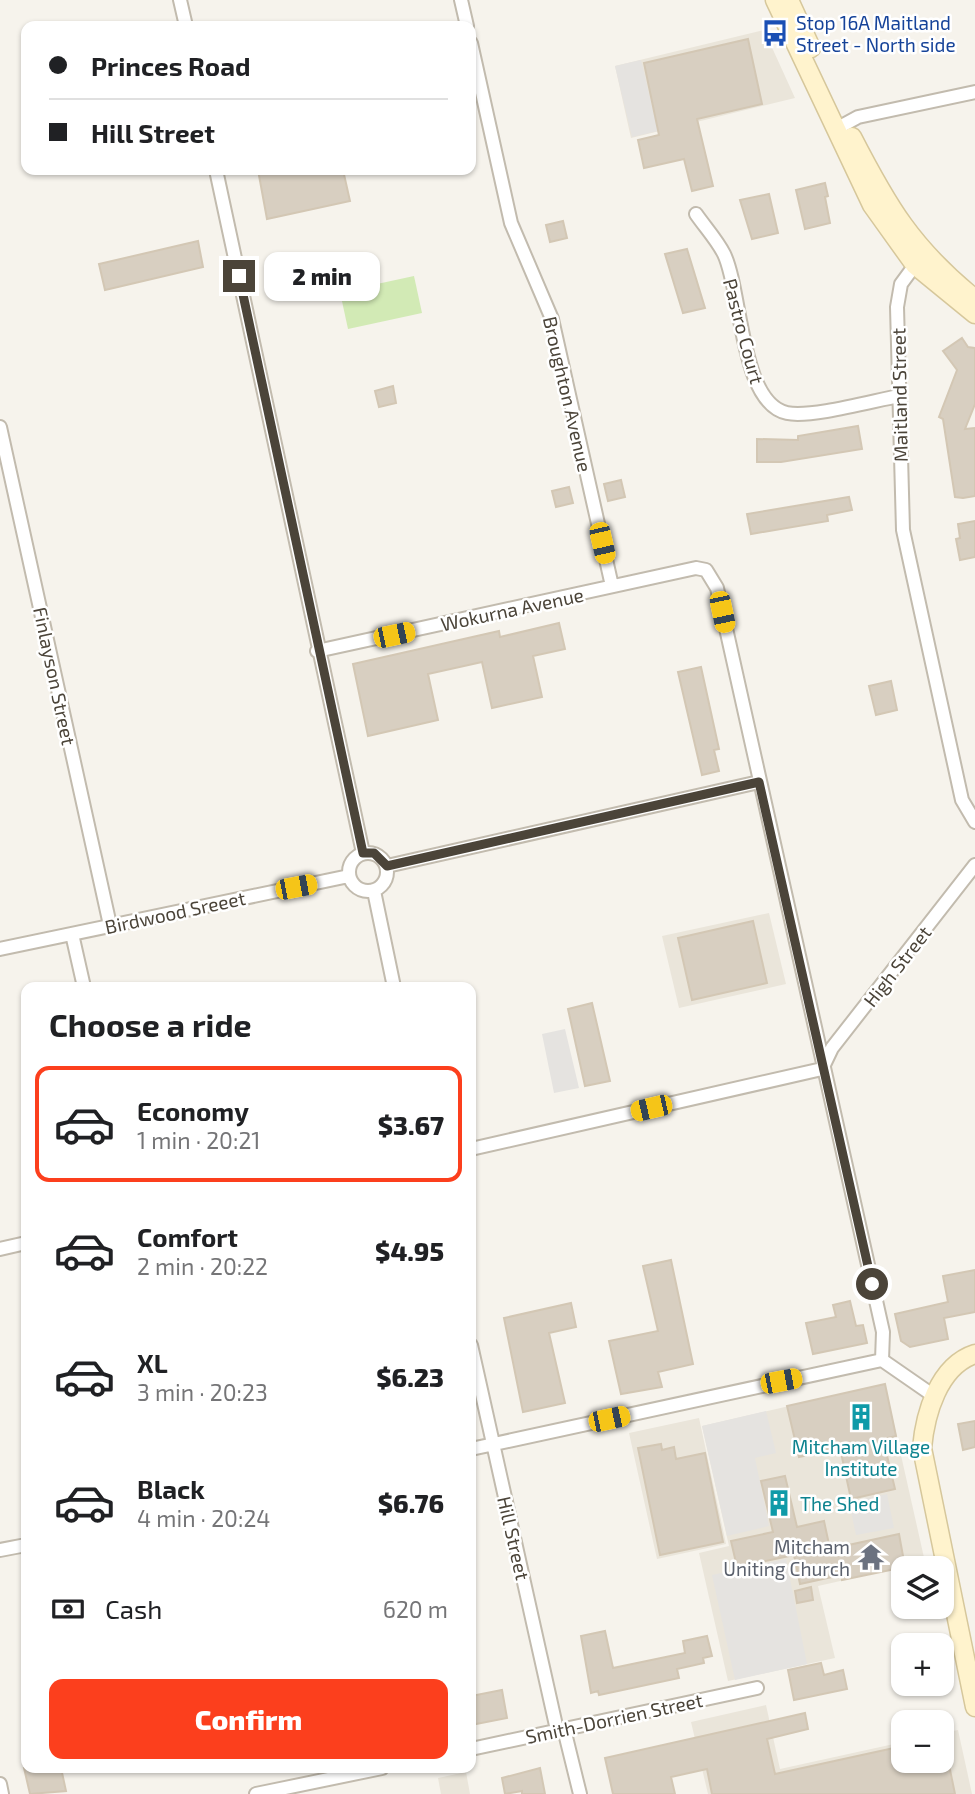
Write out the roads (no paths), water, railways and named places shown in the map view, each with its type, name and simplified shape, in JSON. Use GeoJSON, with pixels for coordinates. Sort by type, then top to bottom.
{"type":"FeatureCollection","features":[{"type":"Feature","properties":{"kind":"main road"},"geometry":{"type":"LineString","coordinates":[[775,0],[841,127],[895,216],[915,244],[951,280],[975,299]]}},
{"type":"Feature","properties":{"kind":"main road"},"geometry":{"type":"LineString","coordinates":[[789,0],[872,205],[915,265],[975,314]]}},
{"type":"Feature","properties":{"kind":"main road"},"geometry":{"type":"LineString","coordinates":[[975,1354],[950,1373],[934,1396],[925,1418],[922,1448],[975,1707]]}},
{"type":"Feature","properties":{"kind":"street"},"geometry":{"type":"LineString","coordinates":[[180,0],[185,21]]}},
{"type":"Feature","properties":{"kind":"street"},"geometry":{"type":"LineString","coordinates":[[461,0],[466,21]]}},
{"type":"Feature","properties":{"kind":"street","name":"Broughton Avenue"},"geometry":{"type":"LineString","coordinates":[[476,66],[511,223],[552,319],[612,586]]}},
{"type":"Feature","properties":{"kind":"street"},"geometry":{"type":"LineString","coordinates":[[841,127],[858,117],[975,92]]}},
{"type":"Feature","properties":{"kind":"street"},"geometry":{"type":"LineString","coordinates":[[217,175],[317,652],[363,853]]}},
{"type":"Feature","properties":{"kind":"street","name":"Pastro Court"},"geometry":{"type":"LineString","coordinates":[[696,214],[724,254],[753,370],[763,398],[774,408],[802,414],[899,396]]}},
{"type":"Feature","properties":{"kind":"street","name":"Maitland Street"},"geometry":{"type":"LineString","coordinates":[[915,265],[901,284],[897,307],[903,530],[962,800],[975,822]]}},
{"type":"Feature","properties":{"kind":"street","name":"Finlayson Street"},"geometry":{"type":"LineString","coordinates":[[0,427],[110,925]]}},
{"type":"Feature","properties":{"kind":"street","name":"Wokurna Avenue"},"geometry":{"type":"LineString","coordinates":[[317,652],[696,568],[706,570],[717,588],[759,782]]}},
{"type":"Feature","properties":{"kind":"street"},"geometry":{"type":"LineString","coordinates":[[387,866],[759,782],[883,1332],[882,1360]]}},
{"type":"Feature","properties":{"kind":"street"},"geometry":{"type":"LineString","coordinates":[[363,853],[374,853],[387,866],[387,877],[374,891],[362,890],[349,876],[354,859],[363,853]]}},
{"type":"Feature","properties":{"kind":"street","name":"High Street"},"geometry":{"type":"LineString","coordinates":[[822,1069],[832,1048],[975,865]]}},
{"type":"Feature","properties":{"kind":"street","name":"Birdwood Sreeet"},"geometry":{"type":"LineString","coordinates":[[0,949],[349,876]]}},
{"type":"Feature","properties":{"kind":"street"},"geometry":{"type":"LineString","coordinates":[[374,891],[393,982]]}},
{"type":"Feature","properties":{"kind":"street"},"geometry":{"type":"LineString","coordinates":[[72,934],[83,982]]}},
{"type":"Feature","properties":{"kind":"street"},"geometry":{"type":"LineString","coordinates":[[476,1148],[822,1069]]}},
{"type":"Feature","properties":{"kind":"street"},"geometry":{"type":"LineString","coordinates":[[0,1249],[21,1244]]}},
{"type":"Feature","properties":{"kind":"street"},"geometry":{"type":"LineString","coordinates":[[476,1448],[882,1360],[934,1396]]}},
{"type":"Feature","properties":{"kind":"street","name":"Hill Street"},"geometry":{"type":"LineString","coordinates":[[476,1368],[561,1730],[580,1794]]}},
{"type":"Feature","properties":{"kind":"street"},"geometry":{"type":"LineString","coordinates":[[0,1550],[21,1546]]}},
{"type":"Feature","properties":{"kind":"street","name":"Smith-Dorrien Street"},"geometry":{"type":"LineString","coordinates":[[476,1748],[757,1688]]}},
{"type":"Feature","properties":{"kind":"street"},"geometry":{"type":"LineString","coordinates":[[257,1794],[359,1773]]}},
{"type":"Feature","properties":{"kind":"street"},"geometry":{"type":"LineString","coordinates":[[0,1784],[2,1794]]}},
{"type":"Feature","properties":{"kind":"place","name":"Stop 16A Maitland Street - North side"},"geometry":{"type":"Point","coordinates":[775,33]}},
{"type":"Feature","properties":{"kind":"place","name":"Mitcham Village Institute"},"geometry":{"type":"Point","coordinates":[861,1417]}},
{"type":"Feature","properties":{"kind":"place","name":"The Shed"},"geometry":{"type":"Point","coordinates":[779,1503]}},
{"type":"Feature","properties":{"kind":"place","name":"Mitcham Uniting Church"},"geometry":{"type":"Point","coordinates":[871,1557]}}]}
